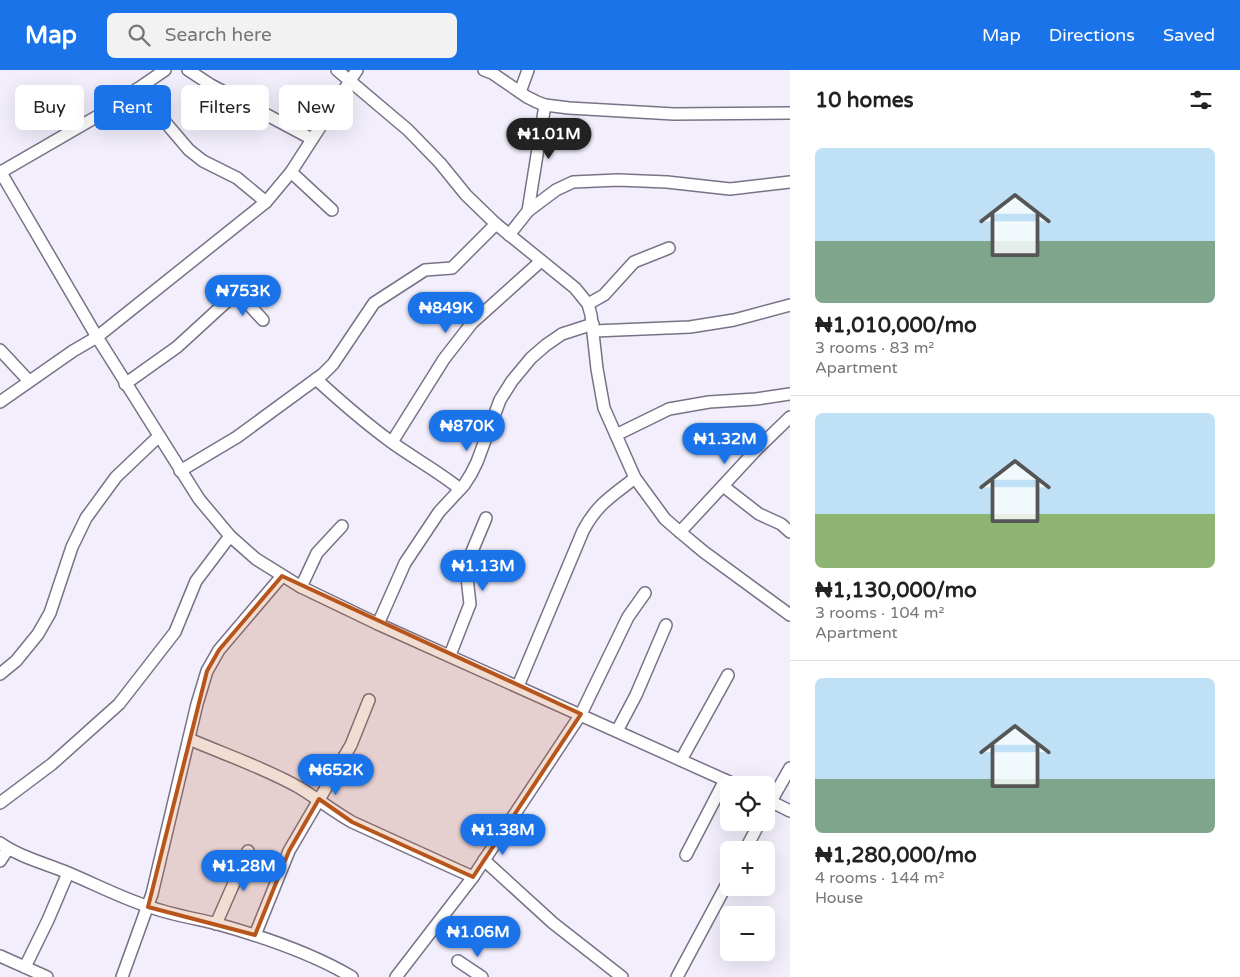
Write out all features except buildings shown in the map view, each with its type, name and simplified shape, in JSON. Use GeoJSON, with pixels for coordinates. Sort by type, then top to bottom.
{"type":"FeatureCollection","features":[{"type":"Feature","properties":{"kind":"street"},"geometry":{"type":"LineString","coordinates":[[143,85],[165,70]]}},
{"type":"Feature","properties":{"kind":"street"},"geometry":{"type":"LineString","coordinates":[[188,70],[211,85],[312,139]]}},
{"type":"Feature","properties":{"kind":"street"},"geometry":{"type":"LineString","coordinates":[[337,70],[408,130],[440,163],[466,195],[496,224],[575,288],[588,304],[604,408],[635,478],[665,519],[704,552],[790,616]]}},
{"type":"Feature","properties":{"kind":"street"},"geometry":{"type":"LineString","coordinates":[[0,402],[97,337],[266,202],[291,172],[357,70]]}},
{"type":"Feature","properties":{"kind":"street"},"geometry":{"type":"LineString","coordinates":[[484,70],[545,105],[674,114],[790,113]]}},
{"type":"Feature","properties":{"kind":"street"},"geometry":{"type":"LineString","coordinates":[[520,92],[528,70]]}},
{"type":"Feature","properties":{"kind":"street"},"geometry":{"type":"LineString","coordinates":[[528,210],[545,105]]}},
{"type":"Feature","properties":{"kind":"street"},"geometry":{"type":"LineString","coordinates":[[94,118],[0,172],[5,190],[180,471],[199,499],[230,536],[256,559],[302,587],[378,624],[720,778]]}},
{"type":"Feature","properties":{"kind":"street"},"geometry":{"type":"LineString","coordinates":[[171,129],[189,150],[203,162],[236,178],[266,202]]}},
{"type":"Feature","properties":{"kind":"street"},"geometry":{"type":"LineString","coordinates":[[291,172],[332,210]]}},
{"type":"Feature","properties":{"kind":"street"},"geometry":{"type":"LineString","coordinates":[[509,235],[528,210],[556,190],[573,182],[648,181],[730,189],[790,182]]}},
{"type":"Feature","properties":{"kind":"street"},"geometry":{"type":"LineString","coordinates":[[180,471],[237,437],[316,379],[333,364],[374,303],[425,270],[452,268],[496,224]]}},
{"type":"Feature","properties":{"kind":"street"},"geometry":{"type":"LineString","coordinates":[[588,304],[604,295],[634,262],[668,248]]}},
{"type":"Feature","properties":{"kind":"street"},"geometry":{"type":"LineString","coordinates":[[392,442],[444,359],[472,323],[541,260]]}},
{"type":"Feature","properties":{"kind":"street"},"geometry":{"type":"LineString","coordinates":[[125,384],[177,347],[236,293],[263,320]]}},
{"type":"Feature","properties":{"kind":"street"},"geometry":{"type":"LineString","coordinates":[[378,624],[405,563],[439,512],[471,474],[500,400],[512,381],[531,358],[546,345],[562,334],[593,327],[690,327],[734,320],[790,304]]}},
{"type":"Feature","properties":{"kind":"street"},"geometry":{"type":"LineString","coordinates":[[0,350],[29,381]]}},
{"type":"Feature","properties":{"kind":"street"},"geometry":{"type":"LineString","coordinates":[[316,379],[364,422],[442,474],[460,489]]}},
{"type":"Feature","properties":{"kind":"street"},"geometry":{"type":"LineString","coordinates":[[616,435],[669,409],[709,402],[756,399],[790,394]]}},
{"type":"Feature","properties":{"kind":"street"},"geometry":{"type":"LineString","coordinates":[[680,532],[757,449],[790,418]]}},
{"type":"Feature","properties":{"kind":"street"},"geometry":{"type":"LineString","coordinates":[[0,674],[16,661],[33,641],[50,613],[72,547],[86,518],[116,477],[159,436]]}},
{"type":"Feature","properties":{"kind":"street"},"geometry":{"type":"LineString","coordinates":[[518,686],[579,540],[591,516],[601,504],[635,478]]}},
{"type":"Feature","properties":{"kind":"street"},"geometry":{"type":"LineString","coordinates":[[723,486],[758,514],[781,524],[790,532]]}},
{"type":"Feature","properties":{"kind":"street"},"geometry":{"type":"LineString","coordinates":[[450,655],[470,604],[466,569],[468,561],[486,518]]}},
{"type":"Feature","properties":{"kind":"street"},"geometry":{"type":"LineString","coordinates":[[302,587],[317,552],[342,526]]}},
{"type":"Feature","properties":{"kind":"street"},"geometry":{"type":"LineString","coordinates":[[0,803],[52,764],[119,704],[175,632],[196,581],[230,536]]}},
{"type":"Feature","properties":{"kind":"street"},"geometry":{"type":"LineString","coordinates":[[122,977],[148,907],[207,670],[219,650],[282,576]]}},
{"type":"Feature","properties":{"kind":"street"},"geometry":{"type":"LineString","coordinates":[[396,977],[473,877],[581,714],[628,616],[645,593]]}},
{"type":"Feature","properties":{"kind":"street"},"geometry":{"type":"LineString","coordinates":[[617,731],[640,686],[666,626]]}},
{"type":"Feature","properties":{"kind":"street"},"geometry":{"type":"LineString","coordinates":[[681,760],[728,675]]}},
{"type":"Feature","properties":{"kind":"street"},"geometry":{"type":"LineString","coordinates":[[255,935],[289,851],[351,745],[369,700]]}},
{"type":"Feature","properties":{"kind":"street"},"geometry":{"type":"LineString","coordinates":[[189,739],[274,775],[352,822],[473,877]]}},
{"type":"Feature","properties":{"kind":"street"},"geometry":{"type":"LineString","coordinates":[[775,793],[790,768]]}},
{"type":"Feature","properties":{"kind":"street"},"geometry":{"type":"LineString","coordinates":[[686,855],[720,799]]}},
{"type":"Feature","properties":{"kind":"street"},"geometry":{"type":"LineString","coordinates":[[775,806],[790,811]]}},
{"type":"Feature","properties":{"kind":"street"},"geometry":{"type":"LineString","coordinates":[[0,861],[4,846],[148,907],[255,935],[322,960],[352,977]]}},
{"type":"Feature","properties":{"kind":"street"},"geometry":{"type":"LineString","coordinates":[[216,924],[248,851]]}},
{"type":"Feature","properties":{"kind":"street"},"geometry":{"type":"LineString","coordinates":[[484,860],[553,923],[622,977]]}},
{"type":"Feature","properties":{"kind":"street"},"geometry":{"type":"LineString","coordinates":[[25,968],[68,873]]}},
{"type":"Feature","properties":{"kind":"street"},"geometry":{"type":"LineString","coordinates":[[677,977],[720,896]]}},
{"type":"Feature","properties":{"kind":"street"},"geometry":{"type":"LineString","coordinates":[[0,956],[48,977]]}},
{"type":"Feature","properties":{"kind":"street"},"geometry":{"type":"LineString","coordinates":[[458,961],[482,977]]}},
{"type":"Feature","properties":{"kind":"highlighted area"},"geometry":{"type":"Polygon","coordinates":[[[282,576],[581,714],[473,877],[352,822],[319,799],[289,851],[255,935],[148,907],[207,671],[219,650],[282,576]]]}}]}
